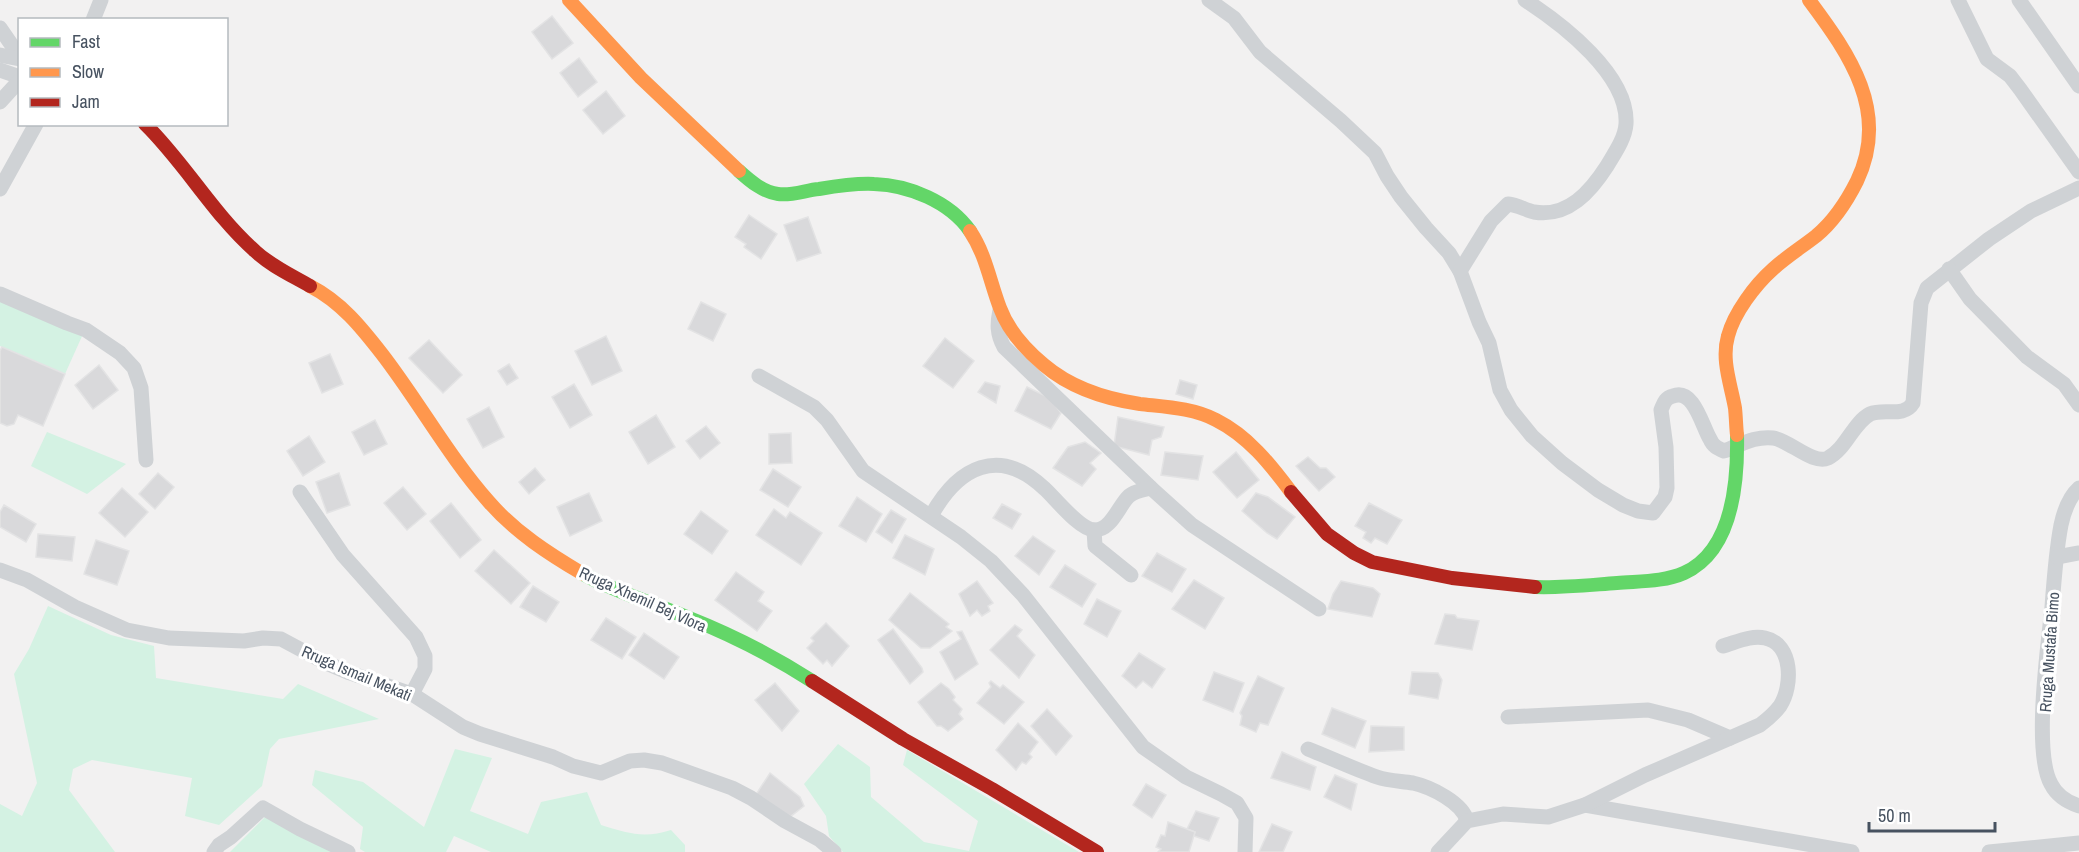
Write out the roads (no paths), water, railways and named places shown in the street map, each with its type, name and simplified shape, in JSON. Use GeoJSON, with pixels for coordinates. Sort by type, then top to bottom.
{"type":"FeatureCollection","features":[{"type":"Feature","properties":{"kind":"street"},"geometry":{"type":"LineString","coordinates":[[94,18],[101,0]]}},
{"type":"Feature","properties":{"kind":"street"},"geometry":{"type":"LineString","coordinates":[[569,0],[604,40],[699,134],[744,175],[760,186],[777,194],[874,184],[918,194],[952,212],[967,225],[981,251],[1000,309],[1026,348],[1070,384],[1129,402],[1169,406],[1219,420],[1239,433],[1273,467],[1309,515],[1329,535],[1343,547],[1364,559],[1400,569],[1463,580],[1545,588],[1632,582],[1680,575],[1708,556],[1721,537],[1735,482],[1736,418],[1726,353],[1728,336],[1762,279],[1826,227],[1855,184],[1866,156],[1870,135],[1870,110],[1860,77],[1841,42],[1809,0]]}},
{"type":"Feature","properties":{"kind":"street"},"geometry":{"type":"LineString","coordinates":[[1209,0],[1234,18],[1260,52],[1375,153],[1401,196],[1449,253],[1460,271],[1479,322],[1490,343],[1500,390],[1511,410],[1532,436],[1562,463],[1598,490],[1638,511],[1653,513],[1665,497],[1668,476],[1661,410],[1664,401],[1671,396],[1679,394],[1688,399],[1696,409],[1710,439],[1716,447],[1724,451],[1745,441],[1774,438],[1818,459],[1827,458],[1869,414],[1902,411],[1910,408],[1913,403],[1921,303],[1927,288],[1949,269],[2031,211],[2079,188]]}},
{"type":"Feature","properties":{"kind":"street"},"geometry":{"type":"LineString","coordinates":[[1460,271],[1491,221],[1508,204],[1518,205],[1534,212],[1552,212],[1570,206],[1587,194],[1617,150],[1626,126],[1625,109],[1604,69],[1582,44],[1525,0]]}},
{"type":"Feature","properties":{"kind":"street"},"geometry":{"type":"LineString","coordinates":[[1958,0],[1987,59],[2010,76],[2079,172]]}},
{"type":"Feature","properties":{"kind":"street"},"geometry":{"type":"LineString","coordinates":[[2019,0],[2079,86]]}},
{"type":"Feature","properties":{"kind":"street"},"geometry":{"type":"LineString","coordinates":[[0,28],[18,55]]}},
{"type":"Feature","properties":{"kind":"street"},"geometry":{"type":"LineString","coordinates":[[0,55],[18,58]]}},
{"type":"Feature","properties":{"kind":"street"},"geometry":{"type":"LineString","coordinates":[[0,70],[18,78]]}},
{"type":"Feature","properties":{"kind":"street"},"geometry":{"type":"LineString","coordinates":[[0,102],[18,81]]}},
{"type":"Feature","properties":{"kind":"street"},"geometry":{"type":"LineString","coordinates":[[0,189],[35,126]]}},
{"type":"Feature","properties":{"kind":"street","name":"Rruga Xhemil Bej Vlora"},"geometry":{"type":"LineString","coordinates":[[147,126],[172,149],[230,226],[250,247],[264,260],[332,299],[348,313],[410,393],[484,497],[506,521],[556,558],[587,576],[636,599],[675,612],[774,659],[827,689],[889,731],[992,789],[1062,834],[1097,852]]}},
{"type":"Feature","properties":{"kind":"street"},"geometry":{"type":"LineString","coordinates":[[1949,269],[1970,299],[2027,357],[2064,384],[2079,405]]}},
{"type":"Feature","properties":{"kind":"street"},"geometry":{"type":"LineString","coordinates":[[0,294],[67,324],[86,330],[120,352],[134,368],[141,388],[146,460]]}},
{"type":"Feature","properties":{"kind":"street"},"geometry":{"type":"LineString","coordinates":[[1000,309],[997,323],[998,337],[1004,347],[1151,488],[1192,525],[1319,609]]}},
{"type":"Feature","properties":{"kind":"street"},"geometry":{"type":"LineString","coordinates":[[759,376],[814,407],[827,420],[863,471],[931,516],[991,561],[1023,595],[1143,747],[1186,777],[1237,804],[1246,818],[1245,852]]}},
{"type":"Feature","properties":{"kind":"street"},"geometry":{"type":"LineString","coordinates":[[931,516],[939,501],[965,474],[993,465],[1026,474],[1044,488],[1069,514],[1084,526],[1094,530],[1111,521],[1131,495],[1151,488]]}},
{"type":"Feature","properties":{"kind":"street","name":"Rruga Mustafa Bimo"},"geometry":{"type":"LineString","coordinates":[[2079,488],[2073,494],[2061,523],[2045,679],[2043,744],[2045,767],[2050,784],[2058,795],[2079,806]]}},
{"type":"Feature","properties":{"kind":"street"},"geometry":{"type":"LineString","coordinates":[[300,492],[343,555],[416,637],[425,656],[425,669],[412,694]]}},
{"type":"Feature","properties":{"kind":"street"},"geometry":{"type":"LineString","coordinates":[[1094,530],[1095,546],[1131,575]]}},
{"type":"Feature","properties":{"kind":"street"},"geometry":{"type":"LineString","coordinates":[[2057,557],[2079,553]]}},
{"type":"Feature","properties":{"kind":"street","name":"Rruga Ismail Mekati"},"geometry":{"type":"LineString","coordinates":[[0,570],[27,580],[75,607],[127,630],[169,638],[244,641],[263,638],[281,639],[350,673],[412,694],[463,727],[554,757],[573,766],[601,773],[630,761],[644,760],[662,763],[732,788],[820,840],[834,852]]}},
{"type":"Feature","properties":{"kind":"street"},"geometry":{"type":"LineString","coordinates":[[1438,852],[1467,821],[1503,814],[1548,817],[1585,805],[1645,775],[1760,725],[1772,717],[1781,704],[1788,687],[1788,666],[1784,654],[1777,644],[1766,638],[1753,637],[1724,646]]}},
{"type":"Feature","properties":{"kind":"street"},"geometry":{"type":"LineString","coordinates":[[1508,717],[1648,710],[1688,720],[1730,738]]}},
{"type":"Feature","properties":{"kind":"street"},"geometry":{"type":"LineString","coordinates":[[1308,749],[1377,777],[1395,782],[1414,783],[1444,796],[1458,805],[1466,814],[1467,821]]}},
{"type":"Feature","properties":{"kind":"street"},"geometry":{"type":"LineString","coordinates":[[1585,805],[1852,852]]}},
{"type":"Feature","properties":{"kind":"street"},"geometry":{"type":"LineString","coordinates":[[214,852],[219,845],[264,808],[300,829],[348,852]]}},
{"type":"Feature","properties":{"kind":"street"},"geometry":{"type":"LineString","coordinates":[[1989,852],[2079,843]]}}]}
